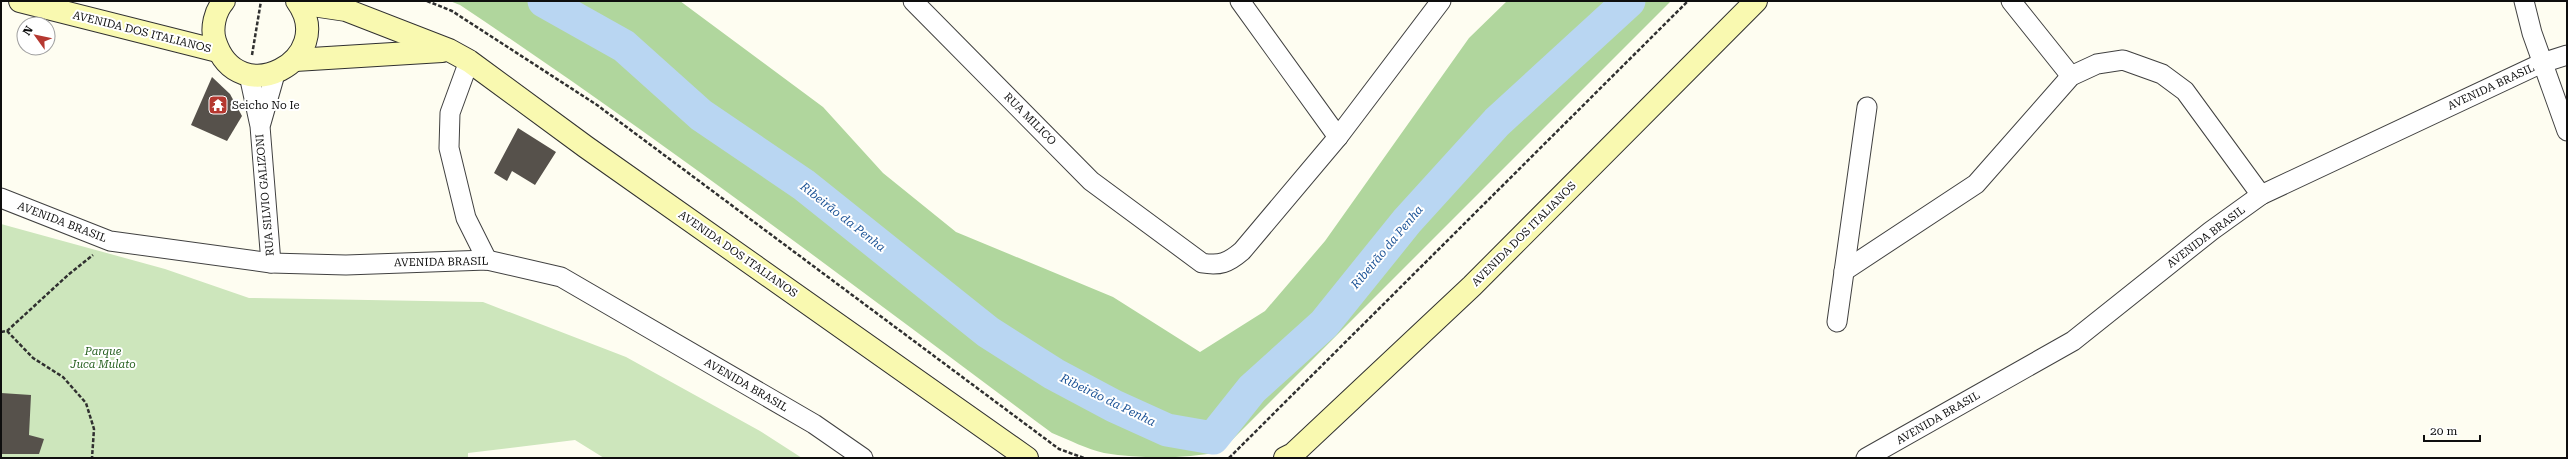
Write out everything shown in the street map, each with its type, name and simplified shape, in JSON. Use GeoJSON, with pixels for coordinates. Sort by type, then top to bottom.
{"type":"FeatureCollection","features":[{"type":"Feature","properties":{"kind":"main road","name":"AVENIDA DOS ITALIANOS"},"geometry":{"type":"LineString","coordinates":[[20,1],[218,50]]}},
{"type":"Feature","properties":{"kind":"main road"},"geometry":{"type":"LineString","coordinates":[[224,1],[214,20],[214,36],[218,50],[226,62],[237,70],[249,75],[262,76],[275,74],[295,60],[303,47],[306,33],[305,17],[298,2]]}},
{"type":"Feature","properties":{"kind":"main road","name":"AVENIDA DOS ITALIANOS"},"geometry":{"type":"LineString","coordinates":[[1285,458],[1292,454],[1472,286],[1756,1]]}},
{"type":"Feature","properties":{"kind":"main road","name":"AVENIDA DOS ITALIANOS"},"geometry":{"type":"LineString","coordinates":[[298,2],[346,10],[449,50],[469,61],[586,147],[1027,458]]}},
{"type":"Feature","properties":{"kind":"main road"},"geometry":{"type":"LineString","coordinates":[[295,60],[449,50]]}},
{"type":"Feature","properties":{"kind":"street","name":"RUA MILICO"},"geometry":{"type":"LineString","coordinates":[[913,1],[1091,181],[1202,263],[1216,266],[1230,262],[1242,251],[1338,137],[1441,1]]}},
{"type":"Feature","properties":{"kind":"street"},"geometry":{"type":"LineString","coordinates":[[1240,1],[1338,137]]}},
{"type":"Feature","properties":{"kind":"street"},"geometry":{"type":"LineString","coordinates":[[2011,1],[2071,76]]}},
{"type":"Feature","properties":{"kind":"street"},"geometry":{"type":"LineString","coordinates":[[2524,1],[2542,63],[2567,131]]}},
{"type":"Feature","properties":{"kind":"street","name":"AVENIDA BRASIL"},"geometry":{"type":"LineString","coordinates":[[1866,458],[2073,341],[2211,231],[2261,195],[2542,63],[2567,55]]}},
{"type":"Feature","properties":{"kind":"street"},"geometry":{"type":"LineString","coordinates":[[1844,271],[1976,184],[2071,76],[2097,64],[2123,60],[2162,74],[2185,91],[2261,195]]}},
{"type":"Feature","properties":{"kind":"street"},"geometry":{"type":"LineString","coordinates":[[469,61],[450,113],[449,148],[466,218],[488,260]]}},
{"type":"Feature","properties":{"kind":"street","name":"RUA SILVIO GALIZONI"},"geometry":{"type":"LineString","coordinates":[[260,126],[275,74]]}},
{"type":"Feature","properties":{"kind":"street","name":"RUA SILVIO GALIZONI"},"geometry":{"type":"LineString","coordinates":[[249,75],[260,126],[271,263]]}},
{"type":"Feature","properties":{"kind":"street"},"geometry":{"type":"LineString","coordinates":[[1837,322],[1867,107]]}},
{"type":"Feature","properties":{"kind":"street","name":"AVENIDA BRASIL"},"geometry":{"type":"LineString","coordinates":[[1,198],[110,241],[271,263],[346,265],[488,260],[561,277],[814,424],[863,458]]}},
{"type":"Feature","properties":{"kind":"path"},"geometry":{"type":"LineString","coordinates":[[249,75],[261,1]]}},
{"type":"Feature","properties":{"kind":"path"},"geometry":{"type":"LineString","coordinates":[[427,1],[452,11],[597,105],[1059,449],[1084,458]]}},
{"type":"Feature","properties":{"kind":"path"},"geometry":{"type":"LineString","coordinates":[[1229,458],[1688,1]]}},
{"type":"Feature","properties":{"kind":"path"},"geometry":{"type":"LineString","coordinates":[[1,332],[7,331],[68,275],[110,241]]}},
{"type":"Feature","properties":{"kind":"path"},"geometry":{"type":"LineString","coordinates":[[7,331],[33,358],[63,377],[86,403],[94,429],[92,458]]}},
{"type":"Feature","properties":{"kind":"green space"},"geometry":{"type":"Polygon","coordinates":[[[450,1],[680,1],[823,107],[883,173],[956,232],[1113,297],[1200,352],[1265,311],[1325,241],[1469,38],[1507,1],[1671,1],[1220,452],[1192,456],[1162,457],[1104,453],[1085,447],[1052,433],[833,269],[611,108],[460,5],[450,1]]]}},
{"type":"Feature","properties":{"kind":"green space","name":"Parque Juca Mulato"},"geometry":{"type":"Polygon","coordinates":[[[1,224],[165,269],[249,298],[483,302],[626,357],[760,431],[802,458],[604,458],[575,440],[468,453],[468,458],[1,458],[1,224]]]}},
{"type":"Feature","properties":{"kind":"building","name":"Seicho No Ie"},"geometry":{"type":"Polygon","coordinates":[[[212,77],[230,94],[242,116],[227,141],[191,125],[212,77]]]}},
{"type":"Feature","properties":{"kind":"building"},"geometry":{"type":"Polygon","coordinates":[[[518,128],[556,152],[535,185],[512,171],[507,181],[494,173],[518,128]]]}},
{"type":"Feature","properties":{"kind":"building"},"geometry":{"type":"Polygon","coordinates":[[[1,393],[31,395],[29,435],[44,439],[39,454],[1,454],[1,393]]]}},
{"type":"Feature","properties":{"kind":"waterway","name":"Ribeirão da Penha"},"geometry":{"type":"LineString","coordinates":[[544,1],[624,46],[701,115],[804,185],[988,332],[1054,374],[1114,406],[1167,430],[1213,438],[1252,389],[1324,324],[1407,221],[1497,122],[1629,1]]}},
{"type":"Feature","properties":{"kind":"place","name":"Seicho No Ie"},"geometry":{"type":"Point","coordinates":[218,105]}}]}
